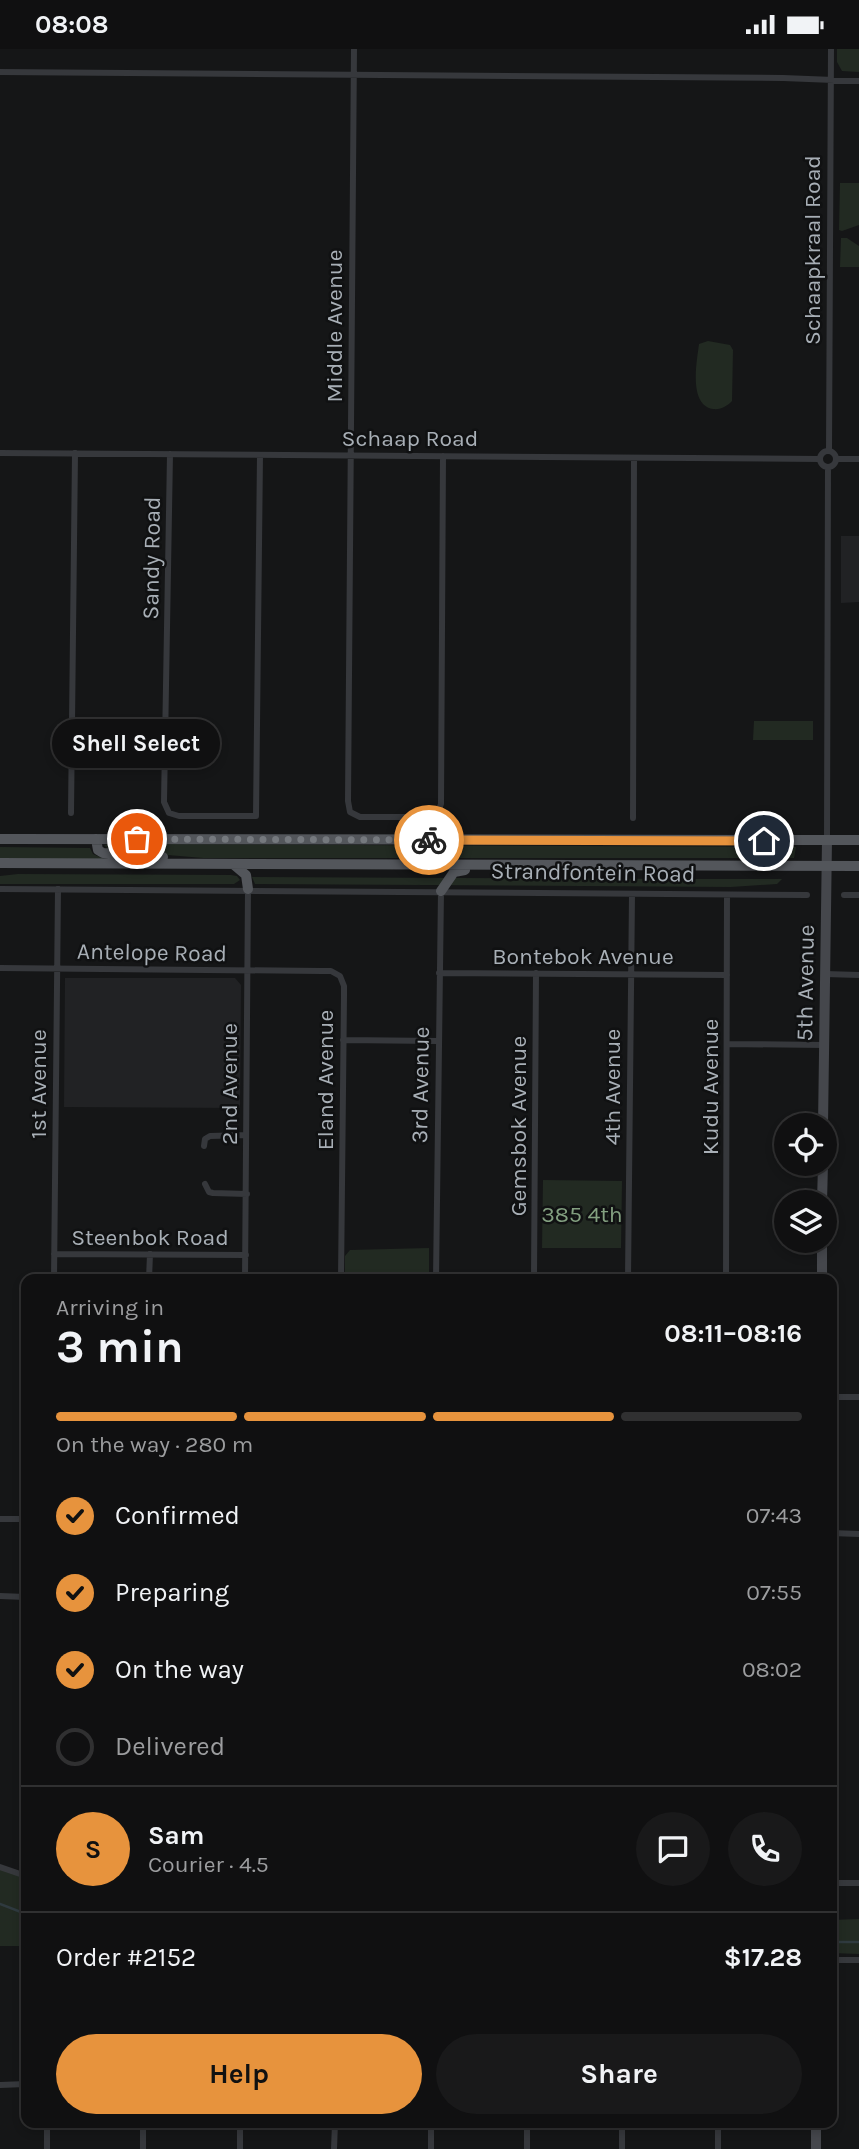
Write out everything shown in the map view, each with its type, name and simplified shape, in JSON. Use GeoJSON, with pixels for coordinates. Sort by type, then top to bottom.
{"type":"FeatureCollection","features":[{"type":"Feature","properties":{"kind":"main road","name":"Strandfontein Road"},"geometry":{"type":"LineString","coordinates":[[0,839],[859,841]]}},
{"type":"Feature","properties":{"kind":"main road"},"geometry":{"type":"LineString","coordinates":[[96,839],[98,850],[103,853],[218,864]]}},
{"type":"Feature","properties":{"kind":"main road","name":"5th Avenue"},"geometry":{"type":"LineString","coordinates":[[823,1113],[827,841]]}},
{"type":"Feature","properties":{"kind":"main road","name":"Strandfontein Road"},"geometry":{"type":"LineString","coordinates":[[0,863],[859,866]]}},
{"type":"Feature","properties":{"kind":"main road"},"geometry":{"type":"LineString","coordinates":[[233,864],[246,875],[248,889]]}},
{"type":"Feature","properties":{"kind":"main road"},"geometry":{"type":"LineString","coordinates":[[441,891],[454,872],[485,865]]}},
{"type":"Feature","properties":{"kind":"main road"},"geometry":{"type":"LineString","coordinates":[[822,1253],[822,1274]]}},
{"type":"Feature","properties":{"kind":"main road"},"geometry":{"type":"LineString","coordinates":[[816,2128],[816,2149]]}},
{"type":"Feature","properties":{"kind":"street","name":"Middle Avenue"},"geometry":{"type":"LineString","coordinates":[[354,49],[348,801],[350,812],[360,817],[421,818],[437,814],[441,799],[443,456]]}},
{"type":"Feature","properties":{"kind":"street","name":"Schaapkraal Road"},"geometry":{"type":"LineString","coordinates":[[829,451],[831,49]]}},
{"type":"Feature","properties":{"kind":"street"},"geometry":{"type":"LineString","coordinates":[[0,72],[859,81]]}},
{"type":"Feature","properties":{"kind":"street"},"geometry":{"type":"LineString","coordinates":[[828,467],[823,465],[820,459],[822,454],[829,451],[837,459]]}},
{"type":"Feature","properties":{"kind":"street","name":"Schaap Road"},"geometry":{"type":"LineString","coordinates":[[0,453],[820,459]]}},
{"type":"Feature","properties":{"kind":"street"},"geometry":{"type":"LineString","coordinates":[[71,813],[75,453]]}},
{"type":"Feature","properties":{"kind":"street","name":"Sandy Road"},"geometry":{"type":"LineString","coordinates":[[170,454],[164,802],[167,810],[179,815],[256,816],[260,455]]}},
{"type":"Feature","properties":{"kind":"street"},"geometry":{"type":"LineString","coordinates":[[633,818],[634,458]]}},
{"type":"Feature","properties":{"kind":"street"},"geometry":{"type":"LineString","coordinates":[[837,459],[859,459]]}},
{"type":"Feature","properties":{"kind":"street"},"geometry":{"type":"LineString","coordinates":[[828,467],[837,459]]}},
{"type":"Feature","properties":{"kind":"street"},"geometry":{"type":"LineString","coordinates":[[827,841],[828,467]]}},
{"type":"Feature","properties":{"kind":"street","name":"Strandfontein Road"},"geometry":{"type":"LineString","coordinates":[[0,889],[807,895]]}},
{"type":"Feature","properties":{"kind":"street","name":"1st Avenue"},"geometry":{"type":"LineString","coordinates":[[54,1274],[58,889]]}},
{"type":"Feature","properties":{"kind":"street","name":"2nd Avenue"},"geometry":{"type":"LineString","coordinates":[[245,1274],[248,889]]}},
{"type":"Feature","properties":{"kind":"street","name":"3rd Avenue"},"geometry":{"type":"LineString","coordinates":[[436,1274],[441,891]]}},
{"type":"Feature","properties":{"kind":"street","name":"4th Avenue"},"geometry":{"type":"LineString","coordinates":[[628,1274],[632,894]]}},
{"type":"Feature","properties":{"kind":"street","name":"Kudu Avenue"},"geometry":{"type":"LineString","coordinates":[[726,1274],[727,895]]}},
{"type":"Feature","properties":{"kind":"street"},"geometry":{"type":"LineString","coordinates":[[844,895],[859,895]]}},
{"type":"Feature","properties":{"kind":"street","name":"Antelope Road"},"geometry":{"type":"LineString","coordinates":[[0,968],[247,970]]}},
{"type":"Feature","properties":{"kind":"street","name":"Eland Avenue"},"geometry":{"type":"LineString","coordinates":[[247,970],[336,973],[344,986],[341,1274]]}},
{"type":"Feature","properties":{"kind":"street","name":"Bontebok Avenue"},"geometry":{"type":"LineString","coordinates":[[439,973],[727,975]]}},
{"type":"Feature","properties":{"kind":"street","name":"Gemsbok Avenue"},"geometry":{"type":"LineString","coordinates":[[534,1274],[537,973]]}},
{"type":"Feature","properties":{"kind":"street"},"geometry":{"type":"LineString","coordinates":[[825,974],[859,975]]}},
{"type":"Feature","properties":{"kind":"street"},"geometry":{"type":"LineString","coordinates":[[343,1040],[438,1041]]}},
{"type":"Feature","properties":{"kind":"street"},"geometry":{"type":"LineString","coordinates":[[727,1044],[824,1045]]}},
{"type":"Feature","properties":{"kind":"street"},"geometry":{"type":"LineString","coordinates":[[204,1146],[205,1139],[210,1136],[246,1135]]}},
{"type":"Feature","properties":{"kind":"street"},"geometry":{"type":"LineString","coordinates":[[205,1184],[209,1192],[213,1193],[247,1194]]}},
{"type":"Feature","properties":{"kind":"street","name":"Steenbok Road"},"geometry":{"type":"LineString","coordinates":[[54,1254],[246,1255]]}},
{"type":"Feature","properties":{"kind":"street"},"geometry":{"type":"LineString","coordinates":[[149,1274],[150,1254]]}},
{"type":"Feature","properties":{"kind":"street"},"geometry":{"type":"LineString","coordinates":[[837,1397],[859,1397]]}},
{"type":"Feature","properties":{"kind":"street"},"geometry":{"type":"LineString","coordinates":[[0,1519],[21,1519]]}},
{"type":"Feature","properties":{"kind":"street"},"geometry":{"type":"LineString","coordinates":[[837,1533],[859,1534]]}},
{"type":"Feature","properties":{"kind":"street"},"geometry":{"type":"LineString","coordinates":[[0,1597],[21,1597]]}},
{"type":"Feature","properties":{"kind":"street"},"geometry":{"type":"LineString","coordinates":[[0,1867],[21,1875]]}},
{"type":"Feature","properties":{"kind":"street"},"geometry":{"type":"LineString","coordinates":[[837,1883],[859,1883]]}},
{"type":"Feature","properties":{"kind":"street"},"geometry":{"type":"LineString","coordinates":[[837,1960],[859,1960]]}},
{"type":"Feature","properties":{"kind":"street"},"geometry":{"type":"LineString","coordinates":[[0,2085],[21,2084]]}},
{"type":"Feature","properties":{"kind":"street"},"geometry":{"type":"LineString","coordinates":[[47,2128],[47,2149]]}},
{"type":"Feature","properties":{"kind":"street"},"geometry":{"type":"LineString","coordinates":[[143,2128],[143,2149]]}},
{"type":"Feature","properties":{"kind":"street"},"geometry":{"type":"LineString","coordinates":[[240,2128],[240,2149]]}},
{"type":"Feature","properties":{"kind":"street"},"geometry":{"type":"LineString","coordinates":[[334,2149],[335,2128]]}},
{"type":"Feature","properties":{"kind":"street"},"geometry":{"type":"LineString","coordinates":[[431,2128],[431,2149]]}},
{"type":"Feature","properties":{"kind":"street"},"geometry":{"type":"LineString","coordinates":[[527,2128],[527,2149]]}},
{"type":"Feature","properties":{"kind":"street"},"geometry":{"type":"LineString","coordinates":[[622,2128],[622,2149]]}},
{"type":"Feature","properties":{"kind":"street"},"geometry":{"type":"LineString","coordinates":[[718,2128],[718,2149]]}},
{"type":"Feature","properties":{"kind":"shaded area"},"geometry":{"type":"Polygon","coordinates":[[[841,536],[859,536],[859,602],[841,603],[841,536]]]}},
{"type":"Feature","properties":{"kind":"shaded area"},"geometry":{"type":"Polygon","coordinates":[[[65,978],[235,978],[241,985],[240,1108],[64,1107],[65,978]]]}},
{"type":"Feature","properties":{"kind":"green space"},"geometry":{"type":"Polygon","coordinates":[[[837,49],[859,49],[859,72],[842,71],[837,62],[837,49]]]}},
{"type":"Feature","properties":{"kind":"green space"},"geometry":{"type":"Polygon","coordinates":[[[840,183],[859,183],[859,225],[842,231],[839,230],[840,183]]]}},
{"type":"Feature","properties":{"kind":"green space"},"geometry":{"type":"Polygon","coordinates":[[[841,238],[847,238],[859,246],[859,267],[840,267],[841,238]]]}},
{"type":"Feature","properties":{"kind":"green space"},"geometry":{"type":"Polygon","coordinates":[[[708,341],[730,345],[733,350],[732,401],[719,409],[705,406],[697,391],[699,344],[708,341]]]}},
{"type":"Feature","properties":{"kind":"green space"},"geometry":{"type":"Polygon","coordinates":[[[754,721],[813,721],[813,740],[753,740],[754,721]]]}},
{"type":"Feature","properties":{"kind":"green space"},"geometry":{"type":"Polygon","coordinates":[[[104,845],[796,847],[794,858],[203,858],[109,850],[104,845]]]}},
{"type":"Feature","properties":{"kind":"green space"},"geometry":{"type":"Polygon","coordinates":[[[0,847],[90,848],[93,854],[106,860],[0,858],[0,847]]]}},
{"type":"Feature","properties":{"kind":"green space"},"geometry":{"type":"Polygon","coordinates":[[[231,875],[240,880],[234,884],[0,884],[0,876],[231,875]]]}},
{"type":"Feature","properties":{"kind":"green space"},"geometry":{"type":"Polygon","coordinates":[[[252,877],[782,879],[777,884],[731,887],[255,884],[252,877]]]}},
{"type":"Feature","properties":{"kind":"green space","name":"385 4th"},"geometry":{"type":"Polygon","coordinates":[[[543,1180],[622,1181],[621,1248],[542,1248],[543,1180]]]}},
{"type":"Feature","properties":{"kind":"green space"},"geometry":{"type":"Polygon","coordinates":[[[429,1248],[429,1274],[345,1274],[345,1256],[350,1250],[429,1248]]]}},
{"type":"Feature","properties":{"kind":"green space"},"geometry":{"type":"Polygon","coordinates":[[[0,1868],[21,1874],[21,1946],[0,1946],[0,1868]]]}},
{"type":"Feature","properties":{"kind":"green space"},"geometry":{"type":"Polygon","coordinates":[[[859,1919],[859,1954],[837,1953],[837,1920],[859,1919]]]}},
{"type":"Feature","properties":{"kind":"waterway"},"geometry":{"type":"LineString","coordinates":[[0,1904],[21,1912]]}},
{"type":"Feature","properties":{"kind":"waterway"},"geometry":{"type":"LineString","coordinates":[[837,1942],[859,1942]]}},
{"type":"Feature","properties":{"kind":"way so far"},"geometry":{"type":"LineString","coordinates":[[137,839],[429,840]]}},
{"type":"Feature","properties":{"kind":"place","name":"Shell Select"},"geometry":{"type":"Point","coordinates":[137,839]}},
{"type":"Feature","properties":{"kind":"route"},"geometry":{"type":"LineString","coordinates":[[429,840],[764,841]]}}]}
